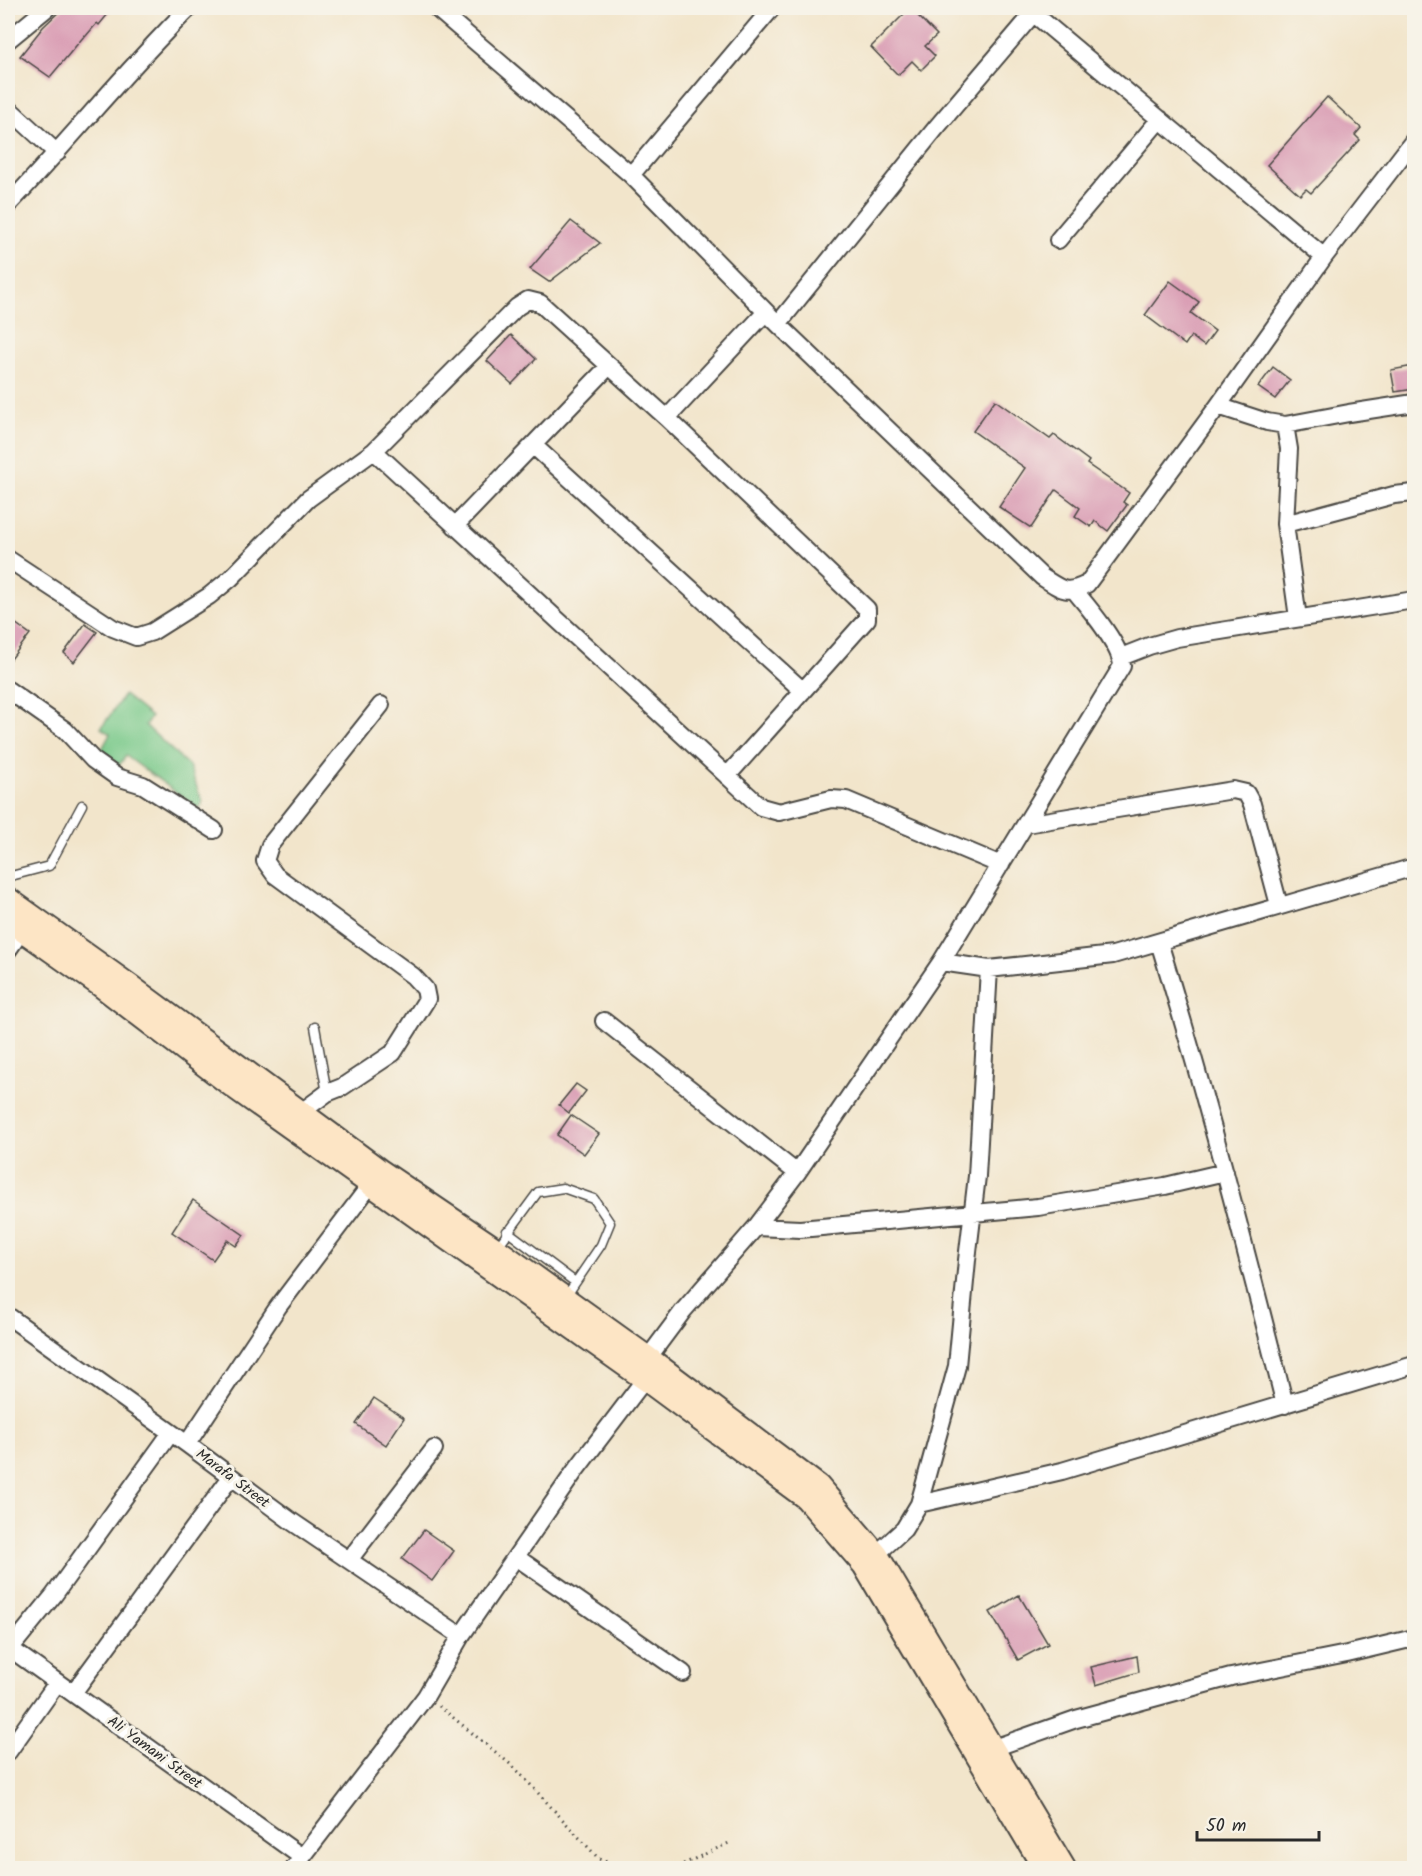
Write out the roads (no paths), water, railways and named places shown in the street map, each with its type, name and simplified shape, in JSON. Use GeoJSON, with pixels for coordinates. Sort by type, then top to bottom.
{"type":"FeatureCollection","features":[{"type":"Feature","properties":{"kind":"main road"},"geometry":{"type":"LineString","coordinates":[[8,899],[129,986],[236,1077],[371,1184],[532,1275],[570,1290],[647,1369]]}},
{"type":"Feature","properties":{"kind":"main road"},"geometry":{"type":"LineString","coordinates":[[15,925],[236,1077],[300,1113],[379,1170],[502,1240],[532,1275],[647,1369],[818,1486],[871,1560],[992,1749],[1064,1869]]}},
{"type":"Feature","properties":{"kind":"main road"},"geometry":{"type":"LineString","coordinates":[[871,1560],[1044,1869]]}},
{"type":"Feature","properties":{"kind":"street"},"geometry":{"type":"LineString","coordinates":[[8,40],[47,8]]}},
{"type":"Feature","properties":{"kind":"street"},"geometry":{"type":"LineString","coordinates":[[8,205],[189,8]]}},
{"type":"Feature","properties":{"kind":"street"},"geometry":{"type":"LineString","coordinates":[[436,8],[631,175],[772,318],[1042,577],[1061,589],[1074,590],[1087,584],[1324,257],[1414,140]]}},
{"type":"Feature","properties":{"kind":"street"},"geometry":{"type":"LineString","coordinates":[[631,175],[772,8]]}},
{"type":"Feature","properties":{"kind":"street"},"geometry":{"type":"LineString","coordinates":[[667,418],[772,318],[1035,10],[1324,257]]}},
{"type":"Feature","properties":{"kind":"street"},"geometry":{"type":"LineString","coordinates":[[8,108],[57,153]]}},
{"type":"Feature","properties":{"kind":"street"},"geometry":{"type":"LineString","coordinates":[[1058,240],[1160,119]]}},
{"type":"Feature","properties":{"kind":"street"},"geometry":{"type":"LineString","coordinates":[[8,559],[113,628],[130,636],[142,636],[184,612],[231,578],[308,499],[374,451],[517,307],[528,300],[540,303],[667,418],[867,609],[867,619],[727,776]]}},
{"type":"Feature","properties":{"kind":"street"},"geometry":{"type":"LineString","coordinates":[[455,526],[609,366]]}},
{"type":"Feature","properties":{"kind":"street"},"geometry":{"type":"LineString","coordinates":[[1218,406],[1267,422],[1285,425],[1414,404]]}},
{"type":"Feature","properties":{"kind":"street"},"geometry":{"type":"LineString","coordinates":[[1285,425],[1289,448],[1285,524],[1298,618]]}},
{"type":"Feature","properties":{"kind":"street"},"geometry":{"type":"LineString","coordinates":[[533,445],[803,691]]}},
{"type":"Feature","properties":{"kind":"street"},"geometry":{"type":"LineString","coordinates":[[374,451],[761,807],[779,812],[831,799],[846,800],[1001,865]]}},
{"type":"Feature","properties":{"kind":"street"},"geometry":{"type":"LineString","coordinates":[[1285,524],[1394,495],[1414,493]]}},
{"type":"Feature","properties":{"kind":"street"},"geometry":{"type":"LineString","coordinates":[[298,1863],[426,1696],[461,1636],[647,1369],[683,1311],[756,1227],[797,1173],[941,962],[1026,824],[1122,666],[1121,657],[1092,612],[1074,590]]}},
{"type":"Feature","properties":{"kind":"street"},"geometry":{"type":"LineString","coordinates":[[1121,657],[1177,638],[1414,600]]}},
{"type":"Feature","properties":{"kind":"street"},"geometry":{"type":"LineString","coordinates":[[8,690],[65,730],[93,760],[117,777],[143,784],[214,830]]}},
{"type":"Feature","properties":{"kind":"street"},"geometry":{"type":"LineString","coordinates":[[300,1113],[393,1053],[427,999],[425,988],[412,976],[275,875],[265,861],[270,845],[381,705]]}},
{"type":"Feature","properties":{"kind":"street"},"geometry":{"type":"LineString","coordinates":[[1026,824],[1233,789],[1246,793],[1252,804],[1279,905]]}},
{"type":"Feature","properties":{"kind":"street"},"geometry":{"type":"LineString","coordinates":[[941,962],[989,969],[1113,955],[1414,867]]}},
{"type":"Feature","properties":{"kind":"street"},"geometry":{"type":"LineString","coordinates":[[8,950],[15,925]]}},
{"type":"Feature","properties":{"kind":"street"},"geometry":{"type":"LineString","coordinates":[[1159,942],[1188,1036],[1285,1405]]}},
{"type":"Feature","properties":{"kind":"street"},"geometry":{"type":"LineString","coordinates":[[871,1560],[904,1529],[919,1504],[957,1366],[978,1176],[989,969]]}},
{"type":"Feature","properties":{"kind":"street"},"geometry":{"type":"LineString","coordinates":[[604,1021],[797,1173]]}},
{"type":"Feature","properties":{"kind":"street"},"geometry":{"type":"LineString","coordinates":[[756,1227],[800,1229],[1038,1207],[1165,1186],[1225,1172]]}},
{"type":"Feature","properties":{"kind":"street"},"geometry":{"type":"LineString","coordinates":[[187,1444],[278,1307],[371,1184]]}},
{"type":"Feature","properties":{"kind":"street","name":"Marafa Street"},"geometry":{"type":"LineString","coordinates":[[8,1316],[231,1478],[461,1636]]}},
{"type":"Feature","properties":{"kind":"street"},"geometry":{"type":"LineString","coordinates":[[919,1504],[1062,1471],[1414,1365]]}},
{"type":"Feature","properties":{"kind":"street"},"geometry":{"type":"LineString","coordinates":[[9,1648],[54,1595],[170,1434]]}},
{"type":"Feature","properties":{"kind":"street"},"geometry":{"type":"LineString","coordinates":[[349,1560],[434,1449]]}},
{"type":"Feature","properties":{"kind":"street"},"geometry":{"type":"LineString","coordinates":[[73,1693],[231,1478]]}},
{"type":"Feature","properties":{"kind":"street"},"geometry":{"type":"LineString","coordinates":[[516,1557],[683,1673]]}},
{"type":"Feature","properties":{"kind":"street"},"geometry":{"type":"LineString","coordinates":[[992,1749],[1076,1719],[1231,1677],[1414,1638]]}},
{"type":"Feature","properties":{"kind":"street","name":"Ali Yamani Street"},"geometry":{"type":"LineString","coordinates":[[9,1648],[73,1693],[298,1863]]}},
{"type":"Feature","properties":{"kind":"street"},"geometry":{"type":"LineString","coordinates":[[8,1752],[57,1683]]}},
{"type":"Feature","properties":{"kind":"lane"},"geometry":{"type":"LineString","coordinates":[[8,879],[11,876],[49,866],[82,805]]}},
{"type":"Feature","properties":{"kind":"lane"},"geometry":{"type":"LineString","coordinates":[[315,1027],[327,1094]]}},
{"type":"Feature","properties":{"kind":"lane"},"geometry":{"type":"LineString","coordinates":[[502,1240],[538,1192],[563,1188],[594,1199],[610,1223],[601,1245],[570,1290]]}}]}
